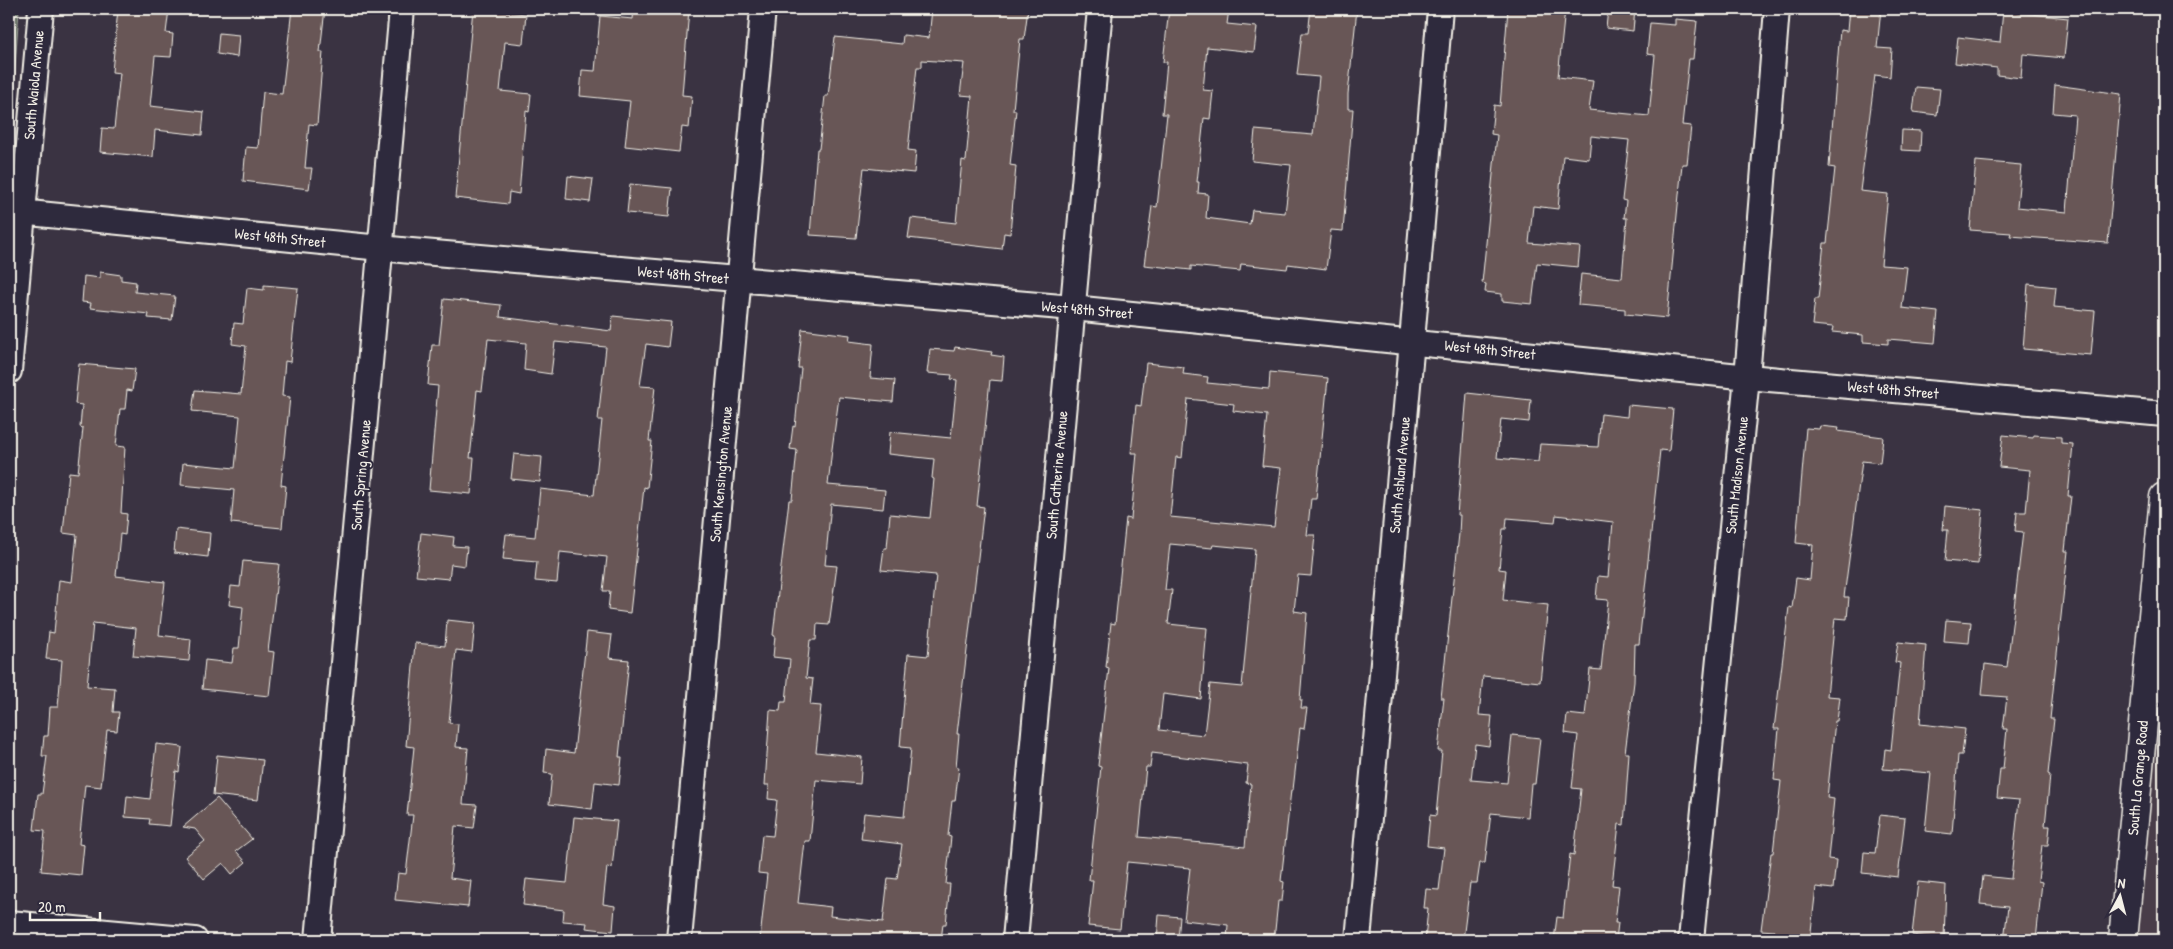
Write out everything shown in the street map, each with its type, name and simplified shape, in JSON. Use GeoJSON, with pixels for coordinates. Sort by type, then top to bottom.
{"type":"FeatureCollection","features":[{"type":"Feature","properties":{"kind":"main road","name":"South La Grange Road"},"geometry":{"type":"LineString","coordinates":[[2124,940],[2164,497]]}},
{"type":"Feature","properties":{"kind":"street","name":"South Waiola Avenue"},"geometry":{"type":"LineString","coordinates":[[9,371],[16,212],[41,9]]}},
{"type":"Feature","properties":{"kind":"street","name":"South Spring Avenue"},"geometry":{"type":"LineString","coordinates":[[318,940],[382,248],[402,9]]}},
{"type":"Feature","properties":{"kind":"street","name":"South Kensington Avenue"},"geometry":{"type":"LineString","coordinates":[[679,940],[763,9]]}},
{"type":"Feature","properties":{"kind":"street","name":"South Catherine Avenue"},"geometry":{"type":"LineString","coordinates":[[1015,940],[1100,9]]}},
{"type":"Feature","properties":{"kind":"street","name":"South Ashland Avenue"},"geometry":{"type":"LineString","coordinates":[[1358,940],[1440,9]]}},
{"type":"Feature","properties":{"kind":"street","name":"South Madison Avenue"},"geometry":{"type":"LineString","coordinates":[[1691,940],[1747,377],[1777,9]]}},
{"type":"Feature","properties":{"kind":"street","name":"West 48th Street"},"geometry":{"type":"LineString","coordinates":[[16,212],[382,248],[1073,308],[1747,377],[2164,414]]}},
{"type":"Feature","properties":{"kind":"street"},"geometry":{"type":"LineString","coordinates":[[9,922],[196,940]]}},
{"type":"Feature","properties":{"kind":"shaded area"},"geometry":{"type":"Polygon","coordinates":[[[2164,624],[2164,940],[2134,940],[2164,624]]]}},
{"type":"Feature","properties":{"kind":"green space"},"geometry":{"type":"Polygon","coordinates":[[[9,9],[19,9],[9,153],[9,9]]]}},
{"type":"Feature","properties":{"kind":"building"},"geometry":{"type":"Polygon","coordinates":[[[118,9],[169,9],[166,33],[173,34],[171,57],[155,56],[150,106],[204,112],[202,135],[155,130],[153,157],[100,152],[102,128],[114,129],[120,73],[112,72],[118,9]]]}},
{"type":"Feature","properties":{"kind":"building"},"geometry":{"type":"Polygon","coordinates":[[[292,9],[325,9],[320,52],[323,52],[317,125],[309,124],[305,168],[312,168],[309,189],[243,181],[246,147],[258,148],[263,92],[282,94],[292,9]]]}},
{"type":"Feature","properties":{"kind":"building"},"geometry":{"type":"Polygon","coordinates":[[[473,9],[526,14],[523,44],[505,42],[500,91],[531,94],[529,112],[526,111],[519,194],[509,192],[508,204],[455,198],[473,9]]]}},
{"type":"Feature","properties":{"kind":"building"},"geometry":{"type":"Polygon","coordinates":[[[634,9],[689,9],[682,95],[692,96],[689,128],[682,127],[679,152],[625,146],[630,101],[580,96],[582,70],[595,71],[600,16],[633,19],[634,9]]]}},
{"type":"Feature","properties":{"kind":"building"},"geometry":{"type":"Polygon","coordinates":[[[932,9],[1000,13],[1000,9],[1028,9],[1024,39],[1020,39],[1013,110],[1016,110],[1010,165],[1016,166],[1010,234],[1004,233],[1002,249],[908,238],[911,218],[956,223],[962,160],[966,161],[972,96],[960,95],[964,63],[922,60],[922,67],[917,67],[908,150],[916,151],[914,173],[864,168],[856,238],[810,235],[817,149],[819,149],[825,96],[828,96],[835,37],[902,44],[903,35],[929,38],[932,9]]]}},
{"type":"Feature","properties":{"kind":"building"},"geometry":{"type":"Polygon","coordinates":[[[1169,9],[1229,9],[1227,24],[1257,27],[1254,52],[1207,47],[1203,90],[1213,91],[1210,119],[1204,118],[1197,182],[1199,182],[1198,193],[1208,194],[1206,218],[1250,224],[1252,210],[1285,213],[1291,165],[1252,161],[1255,130],[1313,135],[1319,77],[1297,75],[1302,33],[1308,33],[1311,9],[1357,9],[1348,94],[1348,109],[1353,109],[1343,231],[1331,230],[1326,269],[1288,264],[1287,269],[1241,264],[1240,271],[1191,266],[1191,270],[1144,265],[1152,206],[1157,207],[1167,114],[1162,114],[1167,62],[1163,62],[1169,9]]]}},
{"type":"Feature","properties":{"kind":"building"},"geometry":{"type":"Polygon","coordinates":[[[1508,9],[1565,9],[1558,77],[1593,81],[1589,110],[1649,116],[1655,55],[1647,54],[1650,23],[1675,25],[1675,19],[1697,21],[1693,59],[1689,59],[1682,125],[1691,126],[1687,164],[1682,164],[1667,318],[1625,314],[1625,309],[1578,305],[1581,274],[1622,278],[1627,218],[1624,218],[1626,201],[1622,200],[1629,140],[1591,136],[1589,159],[1563,156],[1558,209],[1533,206],[1529,243],[1580,247],[1578,267],[1537,263],[1532,304],[1502,301],[1502,294],[1485,292],[1486,284],[1482,283],[1497,135],[1491,134],[1494,105],[1500,106],[1508,9]]]}},
{"type":"Feature","properties":{"kind":"building"},"geometry":{"type":"Polygon","coordinates":[[[1608,9],[1635,9],[1633,31],[1606,28],[1608,9]]]}},
{"type":"Feature","properties":{"kind":"building"},"geometry":{"type":"Polygon","coordinates":[[[1849,9],[1881,9],[1877,48],[1892,49],[1890,77],[1875,75],[1860,191],[1888,194],[1881,265],[1907,267],[1902,308],[1938,312],[1935,343],[1888,339],[1888,344],[1863,342],[1863,335],[1832,332],[1833,327],[1812,325],[1815,299],[1818,299],[1824,243],[1827,243],[1835,168],[1829,167],[1840,30],[1847,31],[1849,9]]]}},
{"type":"Feature","properties":{"kind":"building"},"geometry":{"type":"Polygon","coordinates":[[[2003,11],[2068,18],[2064,58],[2023,54],[2021,78],[1997,75],[1997,68],[1955,63],[1958,37],[2000,42],[2003,11]]]}},
{"type":"Feature","properties":{"kind":"building"},"geometry":{"type":"Polygon","coordinates":[[[219,33],[239,35],[237,57],[217,54],[219,33]]]}},
{"type":"Feature","properties":{"kind":"building"},"geometry":{"type":"Polygon","coordinates":[[[2055,85],[2121,94],[2108,243],[2010,236],[2011,233],[1970,230],[1976,161],[2021,165],[2017,207],[2067,212],[2075,115],[2053,113],[2055,85]]]}},
{"type":"Feature","properties":{"kind":"building"},"geometry":{"type":"Polygon","coordinates":[[[1916,87],[1940,89],[1937,115],[1913,112],[1916,87]]]}},
{"type":"Feature","properties":{"kind":"building"},"geometry":{"type":"Polygon","coordinates":[[[1902,130],[1921,131],[1920,151],[1901,150],[1902,130]]]}},
{"type":"Feature","properties":{"kind":"building"},"geometry":{"type":"Polygon","coordinates":[[[568,176],[593,179],[590,202],[566,199],[568,176]]]}},
{"type":"Feature","properties":{"kind":"building"},"geometry":{"type":"Polygon","coordinates":[[[630,184],[672,188],[669,217],[627,213],[630,184]]]}},
{"type":"Feature","properties":{"kind":"building"},"geometry":{"type":"Polygon","coordinates":[[[100,272],[121,275],[121,280],[136,282],[135,292],[175,296],[172,320],[148,318],[149,314],[90,308],[91,303],[82,302],[84,276],[100,278],[100,272]]]}},
{"type":"Feature","properties":{"kind":"building"},"geometry":{"type":"Polygon","coordinates":[[[2028,284],[2056,287],[2054,307],[2095,311],[2091,355],[2023,349],[2028,284]]]}},
{"type":"Feature","properties":{"kind":"building"},"geometry":{"type":"Polygon","coordinates":[[[264,285],[298,288],[290,362],[285,361],[282,396],[290,397],[281,485],[286,486],[282,528],[231,523],[234,490],[181,485],[183,463],[235,468],[240,416],[192,411],[195,390],[241,394],[246,346],[232,344],[234,323],[243,324],[247,288],[264,290],[264,285]]]}},
{"type":"Feature","properties":{"kind":"building"},"geometry":{"type":"Polygon","coordinates":[[[444,299],[501,305],[500,317],[611,331],[613,316],[671,322],[668,347],[646,344],[640,386],[655,387],[649,441],[652,441],[647,488],[644,487],[630,613],[608,610],[610,591],[603,591],[607,557],[560,552],[557,583],[535,581],[537,562],[503,559],[506,534],[535,537],[540,489],[594,495],[602,420],[598,420],[606,347],[555,342],[551,374],[524,370],[526,343],[488,339],[482,391],[477,390],[470,458],[474,458],[471,494],[429,490],[438,386],[428,385],[432,345],[439,345],[444,299]]]}},
{"type":"Feature","properties":{"kind":"building"},"geometry":{"type":"Polygon","coordinates":[[[802,329],[850,335],[849,341],[873,344],[870,378],[895,380],[893,402],[839,397],[832,449],[828,485],[885,490],[883,509],[831,504],[825,565],[837,566],[829,625],[817,624],[816,640],[810,640],[806,678],[813,679],[810,705],[821,706],[816,752],[862,757],[860,784],[816,780],[810,841],[805,841],[798,903],[831,907],[830,916],[883,922],[888,878],[897,879],[902,844],[861,839],[864,813],[904,817],[911,748],[900,747],[908,654],[928,656],[936,575],[881,570],[884,548],[887,548],[890,514],[930,518],[934,459],[888,454],[890,432],[951,438],[957,380],[951,379],[952,375],[927,373],[930,349],[954,351],[955,347],[992,352],[991,355],[1004,357],[1002,381],[990,380],[977,506],[984,507],[957,734],[959,734],[956,767],[959,767],[955,801],[952,801],[948,836],[951,837],[946,884],[950,884],[946,924],[943,924],[941,940],[880,940],[828,935],[828,940],[760,939],[767,874],[758,873],[762,835],[773,836],[777,800],[768,799],[769,785],[765,785],[770,710],[780,711],[781,702],[786,702],[790,659],[773,657],[775,636],[773,635],[789,500],[792,500],[797,450],[790,449],[793,426],[795,427],[801,368],[798,368],[802,329]]]}},
{"type":"Feature","properties":{"kind":"building"},"geometry":{"type":"Polygon","coordinates":[[[1146,363],[1184,367],[1183,374],[1208,377],[1207,383],[1269,389],[1270,372],[1328,378],[1316,499],[1311,499],[1307,535],[1315,535],[1311,576],[1298,575],[1294,611],[1307,613],[1300,700],[1302,700],[1301,708],[1307,708],[1304,729],[1300,728],[1293,790],[1291,790],[1281,881],[1284,882],[1282,901],[1278,901],[1274,940],[1227,940],[1228,925],[1184,920],[1190,868],[1127,862],[1120,929],[1088,926],[1093,880],[1089,880],[1101,767],[1098,766],[1109,668],[1106,667],[1111,623],[1115,624],[1126,518],[1131,519],[1137,453],[1131,453],[1136,405],[1141,406],[1146,363]],[[1188,399],[1182,458],[1176,457],[1170,517],[1274,527],[1281,468],[1262,466],[1267,415],[1233,411],[1234,404],[1188,399]],[[1170,544],[1165,590],[1172,590],[1168,624],[1207,628],[1201,699],[1163,694],[1159,730],[1204,735],[1210,684],[1242,687],[1255,549],[1213,545],[1212,548],[1170,544]],[[1152,753],[1150,767],[1146,767],[1139,837],[1245,847],[1251,784],[1246,783],[1248,765],[1152,753]]]}},
{"type":"Feature","properties":{"kind":"building"},"geometry":{"type":"Polygon","coordinates":[[[79,364],[135,369],[132,391],[127,390],[125,409],[120,409],[116,446],[125,447],[121,513],[127,514],[125,535],[120,534],[116,576],[165,582],[159,635],[191,639],[189,661],[133,656],[136,628],[93,623],[87,686],[115,688],[113,712],[119,712],[117,731],[107,730],[101,787],[85,785],[79,844],[84,845],[81,875],[41,871],[45,831],[34,830],[38,794],[42,794],[47,756],[42,756],[44,736],[48,736],[50,707],[58,707],[62,660],[46,659],[49,632],[54,633],[59,580],[72,582],[77,535],[63,533],[69,472],[78,473],[83,428],[80,427],[82,405],[75,404],[79,364]]]}},
{"type":"Feature","properties":{"kind":"building"},"geometry":{"type":"Polygon","coordinates":[[[1467,393],[1531,400],[1529,422],[1501,419],[1497,458],[1538,462],[1540,444],[1598,447],[1601,414],[1627,417],[1628,405],[1673,409],[1669,451],[1660,450],[1639,644],[1635,644],[1634,682],[1625,753],[1629,753],[1624,825],[1619,824],[1612,885],[1619,886],[1615,923],[1618,923],[1616,940],[1554,940],[1557,917],[1563,918],[1570,854],[1574,855],[1581,789],[1572,788],[1578,735],[1565,733],[1567,714],[1585,716],[1590,669],[1601,670],[1608,600],[1596,599],[1598,576],[1608,577],[1613,522],[1556,515],[1555,522],[1507,518],[1506,529],[1503,529],[1499,569],[1506,570],[1503,600],[1548,605],[1540,682],[1483,676],[1479,715],[1492,716],[1489,746],[1475,744],[1471,780],[1507,783],[1512,735],[1540,738],[1535,784],[1531,784],[1528,817],[1491,813],[1485,863],[1480,863],[1477,883],[1470,883],[1463,940],[1425,940],[1428,908],[1424,908],[1426,889],[1439,890],[1444,848],[1427,846],[1430,815],[1436,816],[1442,751],[1438,751],[1444,698],[1441,698],[1459,534],[1460,515],[1457,515],[1467,393]]]}},
{"type":"Feature","properties":{"kind":"building"},"geometry":{"type":"Polygon","coordinates":[[[1820,426],[1839,428],[1838,431],[1883,437],[1880,463],[1862,461],[1844,597],[1849,597],[1847,619],[1835,618],[1827,696],[1840,697],[1837,721],[1835,721],[1827,798],[1834,799],[1828,859],[1836,860],[1833,889],[1816,887],[1810,940],[1805,940],[1774,937],[1775,931],[1761,930],[1771,853],[1773,853],[1781,781],[1774,780],[1779,729],[1774,729],[1789,607],[1792,608],[1796,578],[1810,580],[1813,545],[1796,543],[1806,428],[1819,429],[1820,426]]]}},
{"type":"Feature","properties":{"kind":"building"},"geometry":{"type":"Polygon","coordinates":[[[2003,435],[2033,438],[2034,435],[2061,437],[2061,443],[2073,444],[2068,496],[2071,496],[2065,551],[2068,551],[2050,719],[2054,719],[2045,826],[2050,826],[2048,845],[2042,845],[2038,881],[2042,882],[2036,940],[2004,940],[2008,907],[1980,904],[1983,876],[2011,879],[2019,800],[1997,798],[2000,769],[2003,769],[2007,729],[2003,729],[2007,697],[1982,695],[1985,664],[2007,667],[2023,532],[2015,531],[2017,512],[2026,512],[2030,470],[1999,467],[2003,435]]]}},
{"type":"Feature","properties":{"kind":"building"},"geometry":{"type":"Polygon","coordinates":[[[514,454],[542,457],[540,482],[511,479],[514,454]]]}},
{"type":"Feature","properties":{"kind":"building"},"geometry":{"type":"Polygon","coordinates":[[[1945,506],[1983,510],[1978,564],[1945,561],[1948,530],[1943,530],[1945,506]]]}},
{"type":"Feature","properties":{"kind":"building"},"geometry":{"type":"Polygon","coordinates":[[[176,529],[210,533],[208,557],[174,553],[176,529]]]}},
{"type":"Feature","properties":{"kind":"building"},"geometry":{"type":"Polygon","coordinates":[[[421,533],[454,537],[453,546],[467,547],[465,566],[451,564],[449,579],[416,576],[421,533]]]}},
{"type":"Feature","properties":{"kind":"building"},"geometry":{"type":"Polygon","coordinates":[[[243,561],[279,564],[268,651],[274,652],[269,696],[202,689],[205,660],[232,663],[234,648],[239,648],[243,607],[229,605],[231,586],[240,587],[243,561]]]}},
{"type":"Feature","properties":{"kind":"building"},"geometry":{"type":"Polygon","coordinates":[[[447,620],[475,623],[472,652],[456,650],[449,723],[458,724],[456,747],[468,748],[463,804],[477,805],[474,828],[455,826],[450,878],[471,881],[468,907],[395,900],[398,873],[406,874],[413,815],[407,815],[414,747],[406,746],[415,643],[445,646],[447,620]]]}},
{"type":"Feature","properties":{"kind":"building"},"geometry":{"type":"Polygon","coordinates":[[[1946,620],[1971,622],[1969,643],[1944,641],[1946,620]]]}},
{"type":"Feature","properties":{"kind":"building"},"geometry":{"type":"Polygon","coordinates":[[[587,632],[612,635],[609,658],[629,660],[619,757],[622,757],[619,785],[595,782],[592,809],[549,804],[552,774],[544,773],[546,749],[574,753],[587,632]]]}},
{"type":"Feature","properties":{"kind":"building"},"geometry":{"type":"Polygon","coordinates":[[[1898,642],[1926,645],[1920,724],[1965,729],[1962,755],[1958,755],[1952,834],[1925,831],[1931,773],[1883,769],[1885,749],[1891,750],[1900,663],[1895,662],[1898,642]]]}},
{"type":"Feature","properties":{"kind":"building"},"geometry":{"type":"Polygon","coordinates":[[[156,744],[182,747],[179,772],[176,771],[170,826],[149,824],[150,819],[125,817],[127,796],[150,799],[156,744]]]}},
{"type":"Feature","properties":{"kind":"building"},"geometry":{"type":"Polygon","coordinates":[[[217,755],[263,760],[258,800],[213,795],[217,755]]]}},
{"type":"Feature","properties":{"kind":"building"},"geometry":{"type":"Polygon","coordinates":[[[217,798],[252,839],[236,851],[246,862],[232,874],[223,863],[204,879],[185,857],[205,841],[195,829],[183,827],[217,798]]]}},
{"type":"Feature","properties":{"kind":"building"},"geometry":{"type":"Polygon","coordinates":[[[1880,815],[1905,818],[1898,877],[1862,873],[1864,852],[1875,853],[1880,815]]]}},
{"type":"Feature","properties":{"kind":"building"},"geometry":{"type":"Polygon","coordinates":[[[574,817],[617,821],[612,868],[607,867],[603,904],[615,906],[613,931],[586,928],[587,923],[563,921],[564,910],[523,905],[526,879],[567,883],[574,817]]]}},
{"type":"Feature","properties":{"kind":"building"},"geometry":{"type":"Polygon","coordinates":[[[1918,882],[1946,885],[1944,939],[1912,935],[1918,882]]]}},
{"type":"Feature","properties":{"kind":"building"},"geometry":{"type":"Polygon","coordinates":[[[1159,915],[1180,917],[1178,940],[1157,940],[1159,915]]]}}]}
